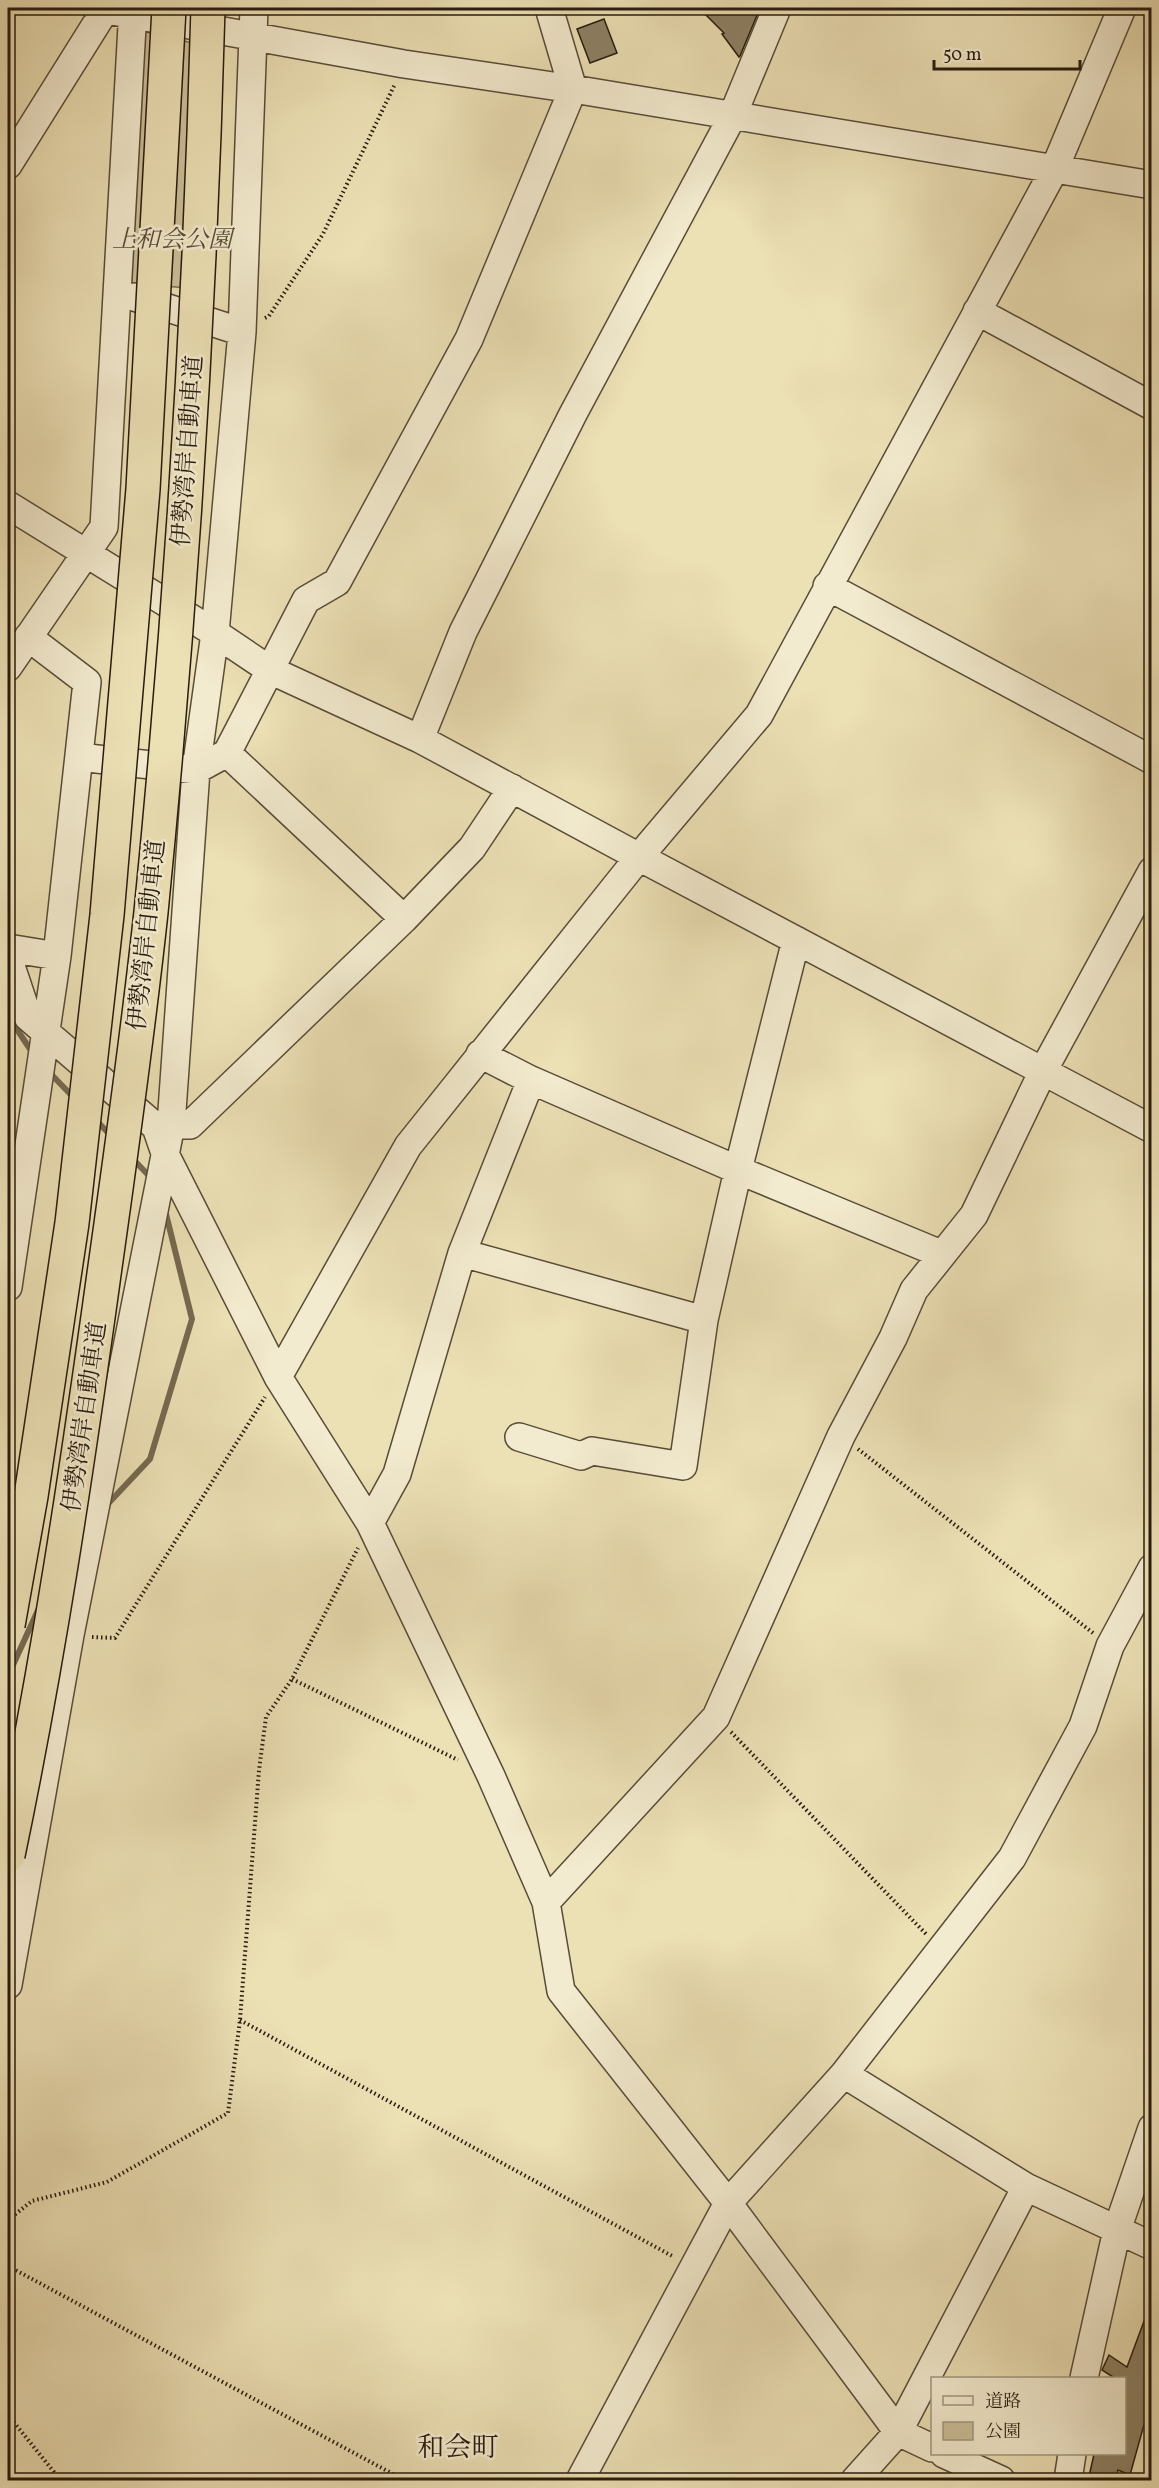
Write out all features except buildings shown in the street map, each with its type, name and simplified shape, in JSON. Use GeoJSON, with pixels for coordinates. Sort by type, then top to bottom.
{"type":"FeatureCollection","features":[{"type":"Feature","properties":{"kind":"highway","name":"伊勢湾岸自動車道"},"geometry":{"type":"LineString","coordinates":[[8,1625],[31,1496],[72,1223],[107,915],[143,489],[169,8]]}},
{"type":"Feature","properties":{"kind":"highway","name":"伊勢湾岸自動車道"},"geometry":{"type":"LineString","coordinates":[[8,1855],[72,1504],[150,917],[173,668],[184,501],[198,266],[208,8]]}},
{"type":"Feature","properties":{"kind":"street"},"geometry":{"type":"LineString","coordinates":[[8,1985],[70,1635],[171,1125],[196,770],[215,633],[242,332],[254,8]]}},
{"type":"Feature","properties":{"kind":"street"},"geometry":{"type":"LineString","coordinates":[[79,757],[196,770],[227,753],[306,600],[337,582],[469,339],[573,89],[549,8]]}},
{"type":"Feature","properties":{"kind":"street"},"geometry":{"type":"LineString","coordinates":[[420,739],[468,621],[573,414],[732,117],[777,8]]}},
{"type":"Feature","properties":{"kind":"street"},"geometry":{"type":"LineString","coordinates":[[278,1377],[408,1146],[639,857],[759,715],[1054,170],[1122,8]]}},
{"type":"Feature","properties":{"kind":"street"},"geometry":{"type":"LineString","coordinates":[[8,165],[100,9],[133,10],[253,37],[404,64],[573,89],[1152,185]]}},
{"type":"Feature","properties":{"kind":"street"},"geometry":{"type":"LineString","coordinates":[[8,667],[104,527],[133,10]]}},
{"type":"Feature","properties":{"kind":"street"},"geometry":{"type":"LineString","coordinates":[[118,292],[242,332]]}},
{"type":"Feature","properties":{"kind":"street"},"geometry":{"type":"LineString","coordinates":[[977,311],[1152,406]]}},
{"type":"Feature","properties":{"kind":"street"},"geometry":{"type":"LineString","coordinates":[[8,505],[215,633],[270,670],[420,739],[1152,1129]]}},
{"type":"Feature","properties":{"kind":"street"},"geometry":{"type":"LineString","coordinates":[[828,586],[1152,760]]}},
{"type":"Feature","properties":{"kind":"street"},"geometry":{"type":"LineString","coordinates":[[8,1287],[57,956],[87,682],[28,637]]}},
{"type":"Feature","properties":{"kind":"street"},"geometry":{"type":"LineString","coordinates":[[227,753],[404,919]]}},
{"type":"Feature","properties":{"kind":"street"},"geometry":{"type":"LineString","coordinates":[[171,1125],[190,1125],[404,919],[472,848],[512,788]]}},
{"type":"Feature","properties":{"kind":"street"},"geometry":{"type":"LineString","coordinates":[[546,1902],[716,1717],[841,1436],[893,1338],[914,1290],[975,1215],[1043,1071],[1152,871]]}},
{"type":"Feature","properties":{"kind":"street"},"geometry":{"type":"LineString","coordinates":[[519,1437],[581,1456],[592,1451],[683,1466],[704,1320],[738,1170],[796,940]]}},
{"type":"Feature","properties":{"kind":"street"},"geometry":{"type":"LineString","coordinates":[[8,948],[57,956]]}},
{"type":"Feature","properties":{"kind":"street"},"geometry":{"type":"LineString","coordinates":[[8,957],[28,1017],[156,1127],[166,1155],[278,1377],[370,1524],[491,1776],[546,1902],[561,1991],[728,2203],[898,2432],[931,2447]]}},
{"type":"Feature","properties":{"kind":"street"},"geometry":{"type":"LineString","coordinates":[[480,1054],[531,1080],[738,1170],[941,1254]]}},
{"type":"Feature","properties":{"kind":"street"},"geometry":{"type":"LineString","coordinates":[[370,1524],[397,1474],[462,1253],[531,1080]]}},
{"type":"Feature","properties":{"kind":"street"},"geometry":{"type":"LineString","coordinates":[[462,1253],[704,1320]]}},
{"type":"Feature","properties":{"kind":"street"},"geometry":{"type":"LineString","coordinates":[[579,2481],[728,2203],[843,2074],[939,1948],[1012,1858],[1083,1726],[1110,1646],[1152,1568]]}},
{"type":"Feature","properties":{"kind":"street"},"geometry":{"type":"LineString","coordinates":[[843,2074],[1026,2187],[1152,2246]]}},
{"type":"Feature","properties":{"kind":"street"},"geometry":{"type":"LineString","coordinates":[[1084,2377],[1117,2230],[1152,2128]]}},
{"type":"Feature","properties":{"kind":"street"},"geometry":{"type":"LineString","coordinates":[[855,2481],[898,2432],[1026,2187]]}},
{"type":"Feature","properties":{"kind":"street"},"geometry":{"type":"LineString","coordinates":[[946,2455],[1001,2481]]}},
{"type":"Feature","properties":{"kind":"street"},"geometry":{"type":"LineString","coordinates":[[1068,2481],[1072,2455]]}},
{"type":"Feature","properties":{"kind":"path"},"geometry":{"type":"LineString","coordinates":[[242,332],[269,316],[323,234],[404,64]]}},
{"type":"Feature","properties":{"kind":"path"},"geometry":{"type":"LineString","coordinates":[[70,1635],[115,1638],[278,1377]]}},
{"type":"Feature","properties":{"kind":"path"},"geometry":{"type":"LineString","coordinates":[[841,1436],[1110,1646]]}},
{"type":"Feature","properties":{"kind":"path"},"geometry":{"type":"LineString","coordinates":[[8,2220],[32,2200],[107,2182],[228,2114],[240,2020],[259,1770],[266,1717],[292,1679],[370,1524]]}},
{"type":"Feature","properties":{"kind":"path"},"geometry":{"type":"LineString","coordinates":[[292,1679],[491,1776]]}},
{"type":"Feature","properties":{"kind":"path"},"geometry":{"type":"LineString","coordinates":[[716,1717],[939,1948]]}},
{"type":"Feature","properties":{"kind":"path"},"geometry":{"type":"LineString","coordinates":[[240,2020],[693,2267]]}},
{"type":"Feature","properties":{"kind":"path"},"geometry":{"type":"LineString","coordinates":[[8,2266],[404,2481]]}},
{"type":"Feature","properties":{"kind":"path"},"geometry":{"type":"LineString","coordinates":[[8,2415],[54,2472],[58,2481]]}},
{"type":"Feature","properties":{"kind":"green space","name":"上和会公園"},"geometry":{"type":"Polygon","coordinates":[[[142,31],[222,50],[213,290],[126,283],[142,31]]]}},
{"type":"Feature","properties":{"kind":"waterway"},"geometry":{"type":"LineString","coordinates":[[8,1016],[34,1055]]}},
{"type":"Feature","properties":{"kind":"waterway"},"geometry":{"type":"LineString","coordinates":[[49,1072],[75,1099]]}},
{"type":"Feature","properties":{"kind":"waterway"},"geometry":{"type":"LineString","coordinates":[[95,1119],[113,1138]]}},
{"type":"Feature","properties":{"kind":"waterway"},"geometry":{"type":"LineString","coordinates":[[132,1158],[152,1179]]}},
{"type":"Feature","properties":{"kind":"waterway"},"geometry":{"type":"LineString","coordinates":[[104,1508],[150,1459],[192,1319],[165,1210]]}},
{"type":"Feature","properties":{"kind":"waterway"},"geometry":{"type":"LineString","coordinates":[[8,1676],[39,1608]]}},
{"type":"Feature","properties":{"kind":"district","name":"和会町"},"geometry":{"type":"Point","coordinates":[458,2447]}}]}
